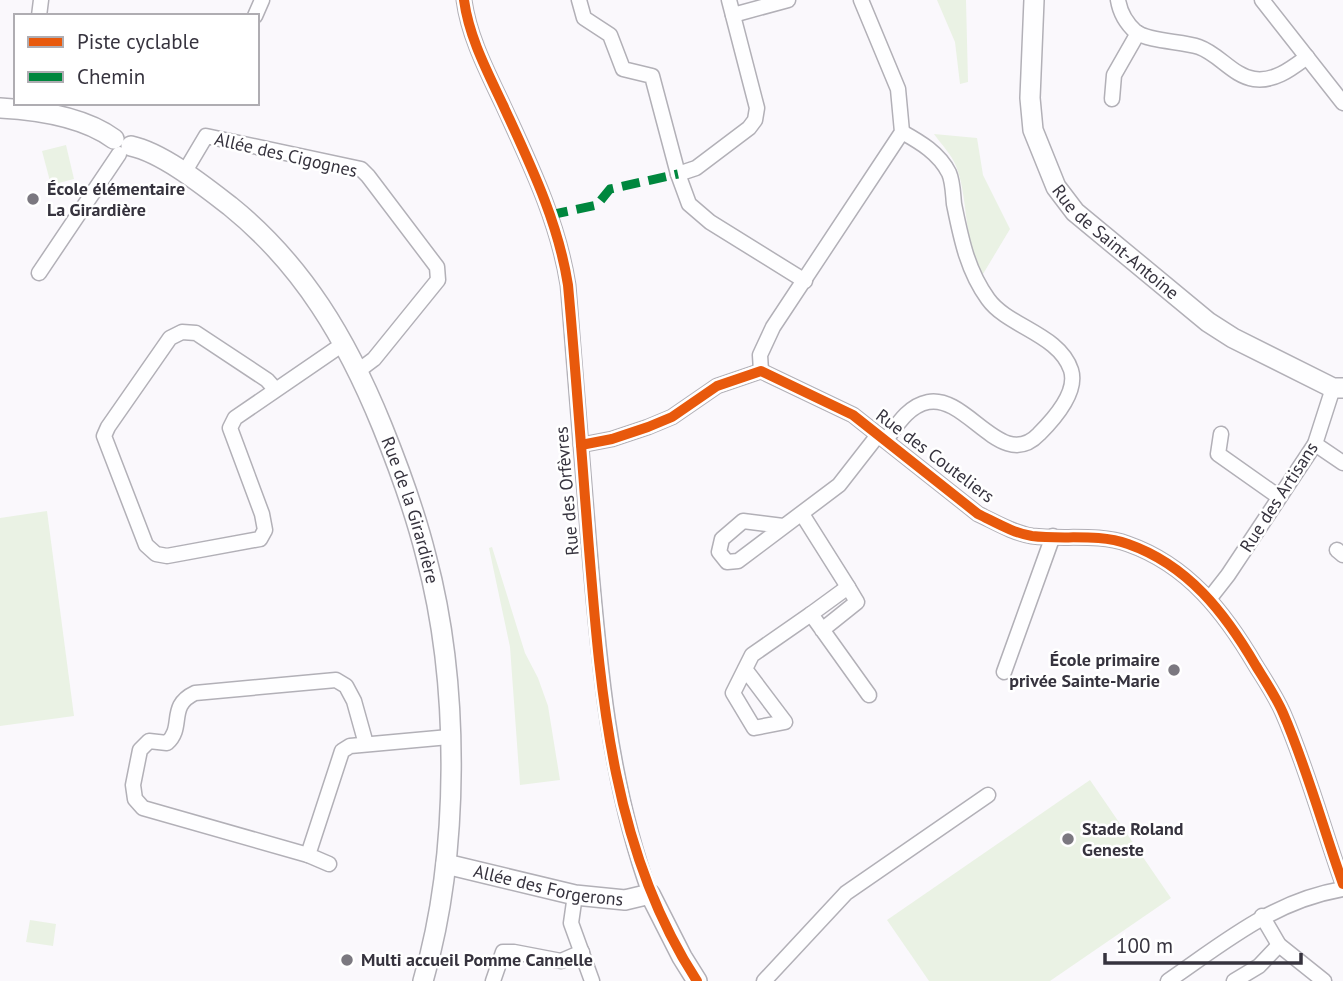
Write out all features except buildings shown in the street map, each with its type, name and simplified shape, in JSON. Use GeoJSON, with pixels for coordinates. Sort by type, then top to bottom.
{"type":"FeatureCollection","features":[{"type":"Feature","properties":{"kind":"street"},"geometry":{"type":"LineString","coordinates":[[579,0],[584,19],[610,35],[623,69],[652,75],[678,174],[690,204],[710,222],[805,281]]}},
{"type":"Feature","properties":{"kind":"street"},"geometry":{"type":"LineString","coordinates":[[678,174],[696,168],[749,128],[755,120],[757,108],[729,0]]}},
{"type":"Feature","properties":{"kind":"street"},"geometry":{"type":"LineString","coordinates":[[733,15],[788,0]]}},
{"type":"Feature","properties":{"kind":"street"},"geometry":{"type":"LineString","coordinates":[[581,445],[648,428],[672,417],[717,386],[761,371],[760,355],[773,327],[902,132],[898,89],[861,0]]}},
{"type":"Feature","properties":{"kind":"street","name":"Rue de Saint-Antoine"},"geometry":{"type":"LineString","coordinates":[[1034,0],[1030,98],[1033,130],[1056,187],[1075,212],[1208,322],[1233,338],[1338,388]]}},
{"type":"Feature","properties":{"kind":"street"},"geometry":{"type":"LineString","coordinates":[[1118,0],[1125,20],[1138,33],[1202,48],[1240,75],[1254,79],[1277,76],[1307,57]]}},
{"type":"Feature","properties":{"kind":"street"},"geometry":{"type":"LineString","coordinates":[[1262,0],[1343,103]]}},
{"type":"Feature","properties":{"kind":"street","name":"Rue des Orfèvres"},"geometry":{"type":"LineString","coordinates":[[463,1],[478,52],[543,192],[563,251],[595,621],[608,730],[621,801],[650,894],[697,981]]}},
{"type":"Feature","properties":{"kind":"street"},"geometry":{"type":"LineString","coordinates":[[1112,99],[1114,75],[1138,33]]}},
{"type":"Feature","properties":{"kind":"street","name":"Rue de la Girardière"},"geometry":{"type":"LineString","coordinates":[[0,108],[24,106],[98,130],[121,147],[141,148],[210,191],[244,218],[280,253],[306,284],[358,371],[390,445],[427,556],[447,685],[449,737],[446,864],[423,981]]}},
{"type":"Feature","properties":{"kind":"street"},"geometry":{"type":"LineString","coordinates":[[783,526],[839,485],[906,413],[929,401],[950,406],[1014,446],[1028,444],[1039,435],[1061,407],[1072,387],[1072,372],[1063,354],[989,301],[973,274],[962,246],[949,174],[934,153],[902,132]]}},
{"type":"Feature","properties":{"kind":"street","name":"Allée des Cigognes"},"geometry":{"type":"LineString","coordinates":[[184,173],[206,136],[361,169],[368,176],[437,267],[438,281],[374,359],[358,371]]}},
{"type":"Feature","properties":{"kind":"street"},"geometry":{"type":"LineString","coordinates":[[39,273],[121,147]]}},
{"type":"Feature","properties":{"kind":"street"},"geometry":{"type":"LineString","coordinates":[[276,390],[267,380],[196,333],[181,332],[170,338],[104,436],[146,545],[156,554],[167,556],[260,539],[265,530],[262,514],[230,428],[235,418],[276,390],[343,344]]}},
{"type":"Feature","properties":{"kind":"street","name":"Rue des Couteliers"},"geometry":{"type":"LineString","coordinates":[[761,371],[853,415],[978,514],[1031,536],[1090,537],[1126,543],[1176,569],[1210,598],[1244,645],[1282,711],[1343,886]]}},
{"type":"Feature","properties":{"kind":"street","name":"Rue des Artisans"},"geometry":{"type":"LineString","coordinates":[[1210,598],[1315,444],[1338,388]]}},
{"type":"Feature","properties":{"kind":"street"},"geometry":{"type":"LineString","coordinates":[[1221,434],[1218,454],[1279,497]]}},
{"type":"Feature","properties":{"kind":"street"},"geometry":{"type":"LineString","coordinates":[[1315,444],[1343,463]]}},
{"type":"Feature","properties":{"kind":"street"},"geometry":{"type":"LineString","coordinates":[[802,514],[858,602],[822,630]]}},
{"type":"Feature","properties":{"kind":"street"},"geometry":{"type":"LineString","coordinates":[[1004,672],[1053,536]]}},
{"type":"Feature","properties":{"kind":"street"},"geometry":{"type":"LineString","coordinates":[[745,668],[752,655],[848,587]]}},
{"type":"Feature","properties":{"kind":"street"},"geometry":{"type":"LineString","coordinates":[[811,614],[869,695]]}},
{"type":"Feature","properties":{"kind":"street"},"geometry":{"type":"LineString","coordinates":[[329,864],[308,855],[144,808],[135,799],[133,785],[140,750],[149,741],[167,743],[173,737],[180,706],[184,699],[195,693],[335,680],[346,686],[354,701],[366,744]]}},
{"type":"Feature","properties":{"kind":"street"},"geometry":{"type":"LineString","coordinates":[[308,855],[342,751],[350,746],[449,737]]}},
{"type":"Feature","properties":{"kind":"street"},"geometry":{"type":"LineString","coordinates":[[764,981],[846,893],[988,794]]}},
{"type":"Feature","properties":{"kind":"street","name":"Allée des Forgerons"},"geometry":{"type":"LineString","coordinates":[[446,864],[575,895],[625,900],[650,894]]}},
{"type":"Feature","properties":{"kind":"street"},"geometry":{"type":"LineString","coordinates":[[1168,981],[1262,916],[1343,886]]}},
{"type":"Feature","properties":{"kind":"street"},"geometry":{"type":"LineString","coordinates":[[575,895],[571,923],[592,981]]}},
{"type":"Feature","properties":{"kind":"street"},"geometry":{"type":"LineString","coordinates":[[1262,916],[1279,945],[1325,981]]}},
{"type":"Feature","properties":{"kind":"street"},"geometry":{"type":"LineString","coordinates":[[1234,981],[1259,966],[1279,945]]}},
{"type":"Feature","properties":{"kind":"street"},"geometry":{"type":"LineString","coordinates":[[493,981],[503,952],[561,961],[582,952]]}},
{"type":"Feature","properties":{"kind":"shaded area"},"geometry":{"type":"Polygon","coordinates":[[[937,0],[966,0],[968,82],[960,84],[955,42],[937,0]]]}},
{"type":"Feature","properties":{"kind":"shaded area"},"geometry":{"type":"Polygon","coordinates":[[[934,134],[977,138],[983,175],[1010,229],[983,274],[972,250],[956,166],[934,134]]]}},
{"type":"Feature","properties":{"kind":"shaded area"},"geometry":{"type":"Polygon","coordinates":[[[66,145],[74,179],[51,185],[42,151],[66,145]]]}},
{"type":"Feature","properties":{"kind":"shaded area"},"geometry":{"type":"Polygon","coordinates":[[[47,511],[74,716],[0,726],[0,518],[47,511]]]}},
{"type":"Feature","properties":{"kind":"shaded area"},"geometry":{"type":"Polygon","coordinates":[[[492,547],[525,653],[548,706],[560,780],[520,785],[510,647],[489,548],[492,547]]]}},
{"type":"Feature","properties":{"kind":"shaded area","name":"Stade Roland Geneste"},"geometry":{"type":"Polygon","coordinates":[[[1090,780],[1171,898],[1050,981],[929,981],[887,920],[1090,780]]]}},
{"type":"Feature","properties":{"kind":"shaded area"},"geometry":{"type":"Polygon","coordinates":[[[30,920],[56,924],[53,946],[26,942],[30,920]]]}},
{"type":"Feature","properties":{"kind":"marked path"},"geometry":{"type":"LineString","coordinates":[[550,215],[597,205],[610,189],[678,174]]}},
{"type":"Feature","properties":{"kind":"cycle path"},"geometry":{"type":"LineString","coordinates":[[464,0],[474,41],[542,193],[563,261],[568,285],[599,661],[616,773],[646,880],[669,932],[697,981]]}},
{"type":"Feature","properties":{"kind":"cycle path"},"geometry":{"type":"LineString","coordinates":[[581,445],[612,439],[648,427],[672,417],[717,386],[761,371],[853,415],[978,514],[1004,527],[1032,536],[1116,541],[1149,553],[1169,564],[1203,593],[1218,610],[1271,690],[1300,755],[1343,884]]}},
{"type":"Feature","properties":{"kind":"place","name":"École élémentaire La Girardière"},"geometry":{"type":"Point","coordinates":[33,199]}},
{"type":"Feature","properties":{"kind":"place","name":"École primaire privée Sainte-Marie"},"geometry":{"type":"Point","coordinates":[1174,670]}},
{"type":"Feature","properties":{"kind":"place","name":"Stade Roland Geneste"},"geometry":{"type":"Point","coordinates":[1068,839]}},
{"type":"Feature","properties":{"kind":"place","name":"Multi accueil Pomme Cannelle"},"geometry":{"type":"Point","coordinates":[347,960]}}]}
